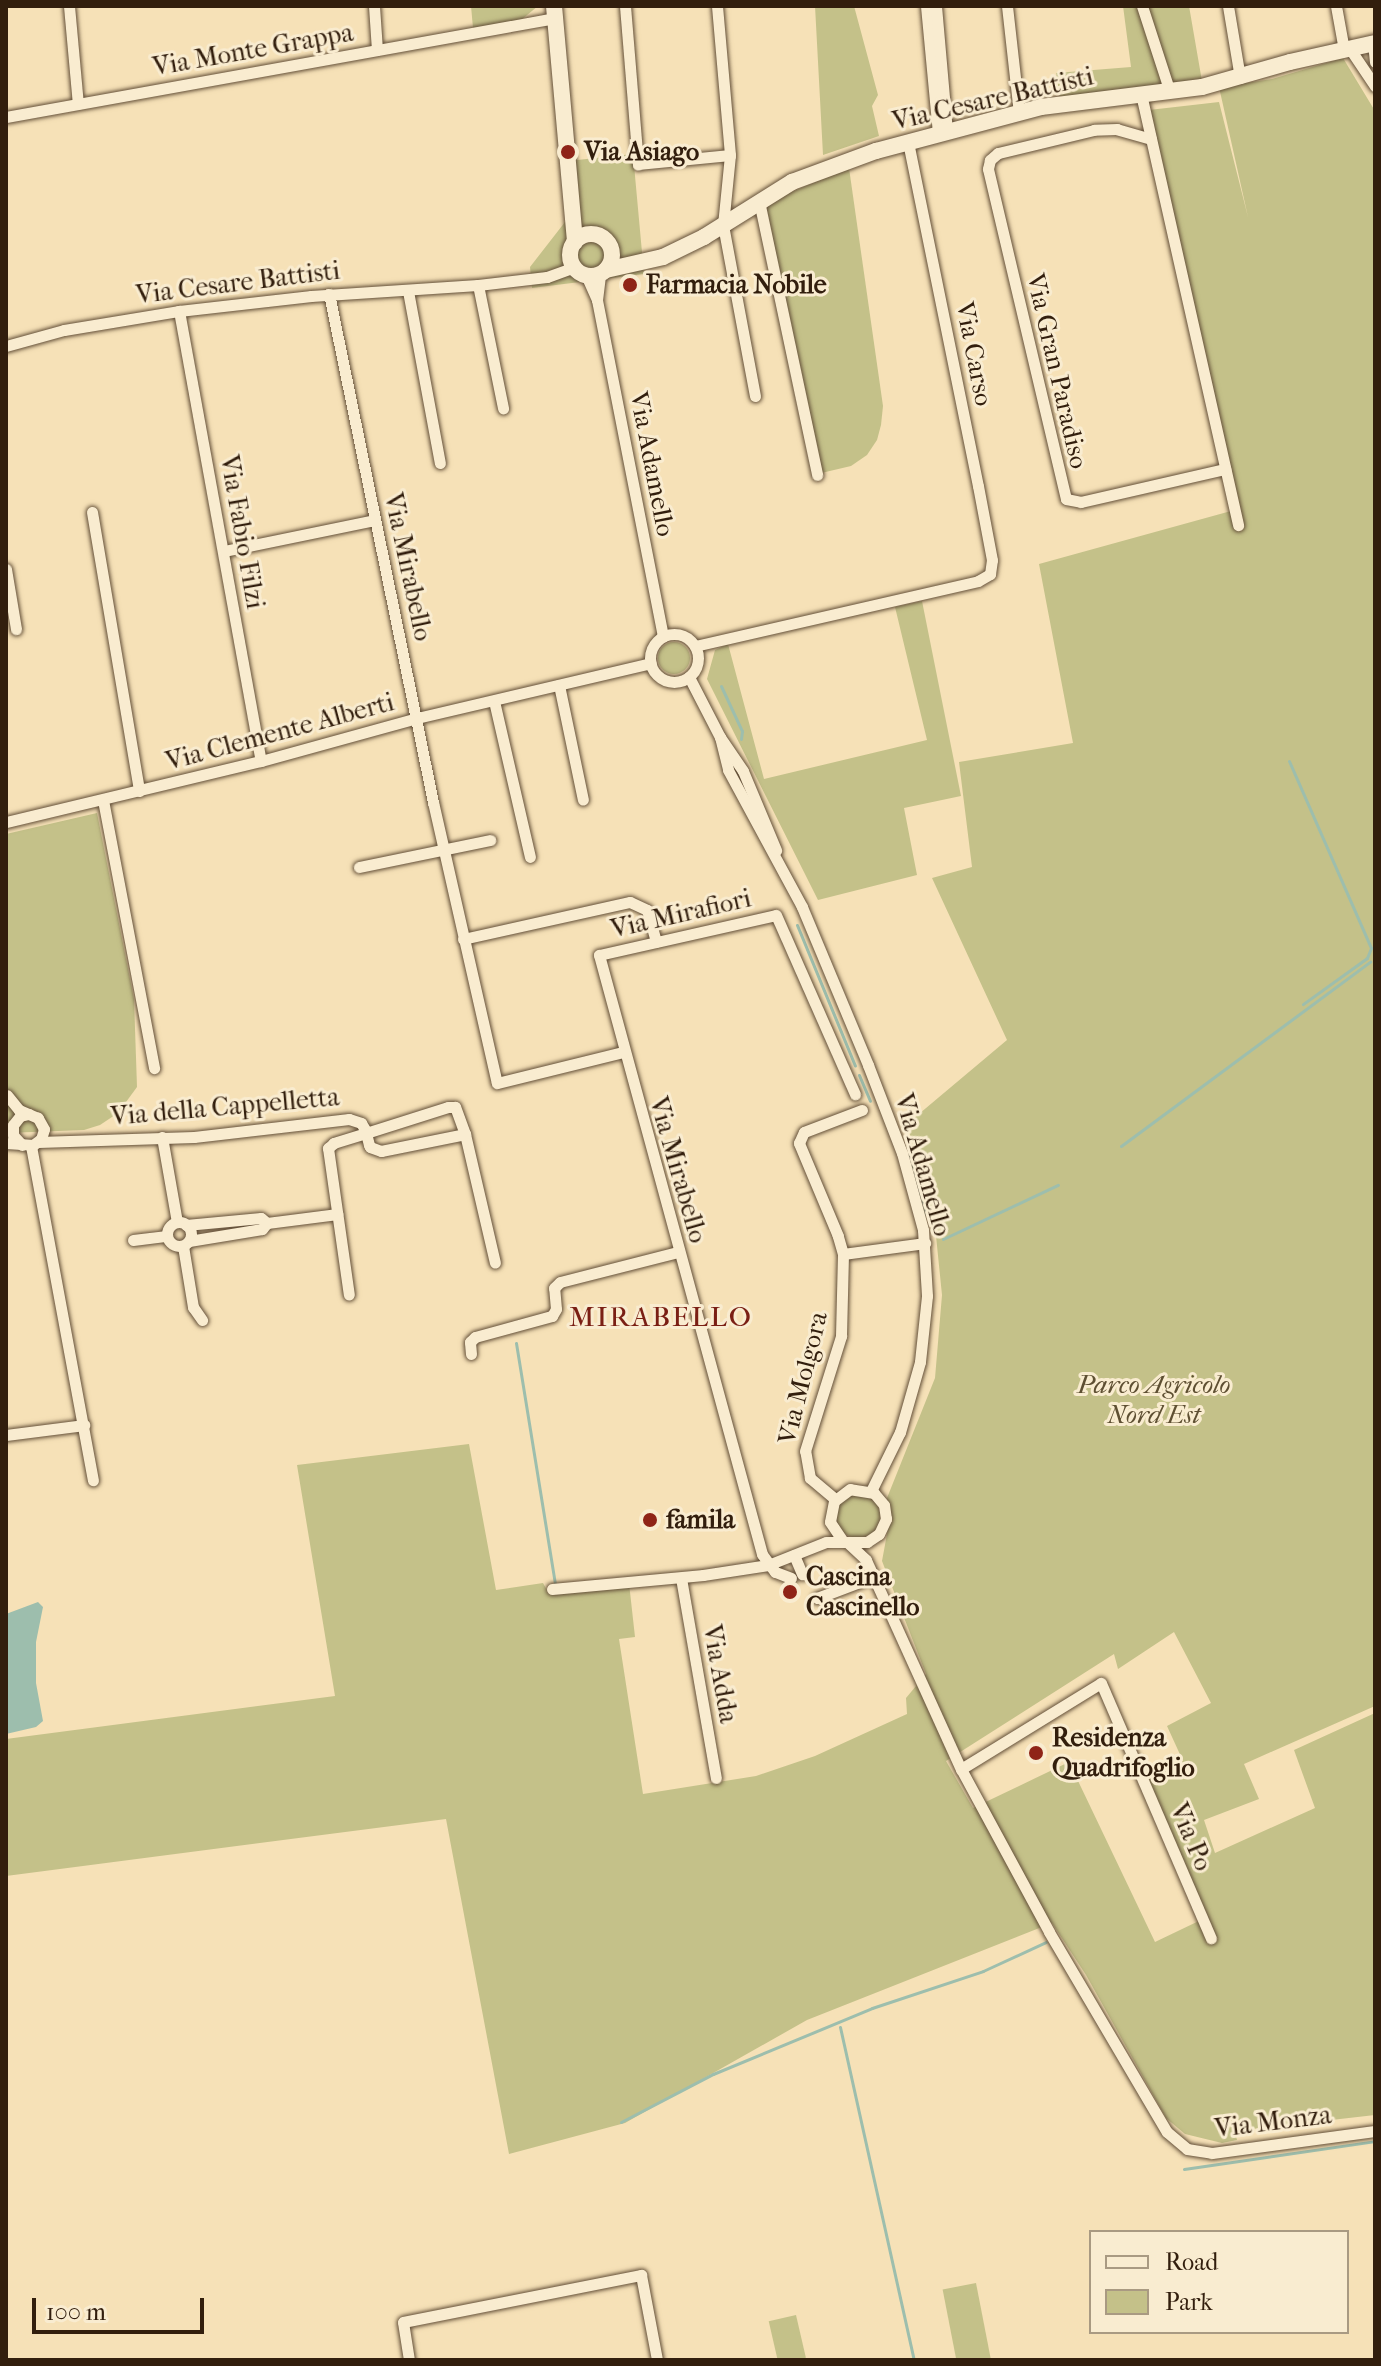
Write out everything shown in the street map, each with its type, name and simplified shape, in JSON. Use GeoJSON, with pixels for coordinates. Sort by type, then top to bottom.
{"type":"FeatureCollection","features":[{"type":"Feature","properties":{"kind":"street"},"geometry":{"type":"LineString","coordinates":[[69,6],[78,104]]}},
{"type":"Feature","properties":{"kind":"street"},"geometry":{"type":"LineString","coordinates":[[374,6],[377,50]]}},
{"type":"Feature","properties":{"kind":"street"},"geometry":{"type":"LineString","coordinates":[[625,6],[638,164],[730,155]]}},
{"type":"Feature","properties":{"kind":"street"},"geometry":{"type":"LineString","coordinates":[[717,6],[730,155],[723,225],[755,396]]}},
{"type":"Feature","properties":{"kind":"street"},"geometry":{"type":"LineString","coordinates":[[926,6],[943,133]]}},
{"type":"Feature","properties":{"kind":"street"},"geometry":{"type":"LineString","coordinates":[[936,6],[943,133]]}},
{"type":"Feature","properties":{"kind":"street"},"geometry":{"type":"LineString","coordinates":[[1007,6],[1019,113]]}},
{"type":"Feature","properties":{"kind":"street"},"geometry":{"type":"LineString","coordinates":[[1142,6],[1170,92]]}},
{"type":"Feature","properties":{"kind":"street"},"geometry":{"type":"LineString","coordinates":[[1228,6],[1240,78]]}},
{"type":"Feature","properties":{"kind":"street"},"geometry":{"type":"LineString","coordinates":[[1336,6],[1347,49],[1375,86]]}},
{"type":"Feature","properties":{"kind":"street"},"geometry":{"type":"LineString","coordinates":[[555,12],[575,242],[570,254],[592,272],[612,253],[606,239],[591,234],[573,214]]}},
{"type":"Feature","properties":{"kind":"street","name":"Via Monte Grappa"},"geometry":{"type":"LineString","coordinates":[[6,117],[377,50],[555,12]]}},
{"type":"Feature","properties":{"kind":"street"},"geometry":{"type":"LineString","coordinates":[[1374,43],[1375,62]]}},
{"type":"Feature","properties":{"kind":"street","name":"Via Cesare Battisti"},"geometry":{"type":"LineString","coordinates":[[6,346],[64,330],[179,311],[329,294],[408,291],[544,278],[592,272],[663,257],[723,225],[759,201],[827,167],[908,142],[1076,101],[1170,92],[1240,78],[1374,43]]}},
{"type":"Feature","properties":{"kind":"street"},"geometry":{"type":"LineString","coordinates":[[1141,94],[1238,525]]}},
{"type":"Feature","properties":{"kind":"street","name":"Via Gran Paradiso"},"geometry":{"type":"LineString","coordinates":[[1151,139],[1117,129],[1094,130],[1000,152],[990,160],[988,169],[1064,496],[1078,502],[1225,469]]}},
{"type":"Feature","properties":{"kind":"street","name":"Via Carso"},"geometry":{"type":"LineString","coordinates":[[695,646],[978,581],[990,574],[992,560],[978,486],[908,142]]}},
{"type":"Feature","properties":{"kind":"street"},"geometry":{"type":"LineString","coordinates":[[759,201],[817,475]]}},
{"type":"Feature","properties":{"kind":"street"},"geometry":{"type":"LineString","coordinates":[[575,242],[591,234]]}},
{"type":"Feature","properties":{"kind":"street","name":"Via Cesare Battisti"},"geometry":{"type":"LineString","coordinates":[[612,253],[636,256],[687,245]]}},
{"type":"Feature","properties":{"kind":"street","name":"Via Adamello"},"geometry":{"type":"LineString","coordinates":[[592,272],[663,637]]}},
{"type":"Feature","properties":{"kind":"street"},"geometry":{"type":"LineString","coordinates":[[478,285],[503,408]]}},
{"type":"Feature","properties":{"kind":"street"},"geometry":{"type":"LineString","coordinates":[[408,291],[440,463]]}},
{"type":"Feature","properties":{"kind":"street","name":"Via Mirabello"},"geometry":{"type":"LineString","coordinates":[[329,294],[443,850],[497,1083],[623,1052],[768,1565]]}},
{"type":"Feature","properties":{"kind":"street","name":"Via Fabio Filzi"},"geometry":{"type":"LineString","coordinates":[[179,311],[261,761]]}},
{"type":"Feature","properties":{"kind":"street"},"geometry":{"type":"LineString","coordinates":[[92,512],[139,791]]}},
{"type":"Feature","properties":{"kind":"street"},"geometry":{"type":"LineString","coordinates":[[224,551],[375,520]]}},
{"type":"Feature","properties":{"kind":"street"},"geometry":{"type":"LineString","coordinates":[[6,569],[16,629]]}},
{"type":"Feature","properties":{"kind":"street"},"geometry":{"type":"LineString","coordinates":[[682,636],[695,646],[698,663],[689,677],[678,682],[666,681],[655,672],[651,663],[652,649],[663,637],[682,636]]}},
{"type":"Feature","properties":{"kind":"street","name":"Via Clemente Alberti"},"geometry":{"type":"LineString","coordinates":[[8,823],[261,761],[417,718],[651,663]]}},
{"type":"Feature","properties":{"kind":"street","name":"Via Adamello"},"geometry":{"type":"LineString","coordinates":[[689,677],[720,737],[729,772],[806,915],[888,1115],[915,1196],[925,1243],[927,1309],[917,1375],[898,1438],[871,1491]]}},
{"type":"Feature","properties":{"kind":"street"},"geometry":{"type":"LineString","coordinates":[[559,685],[583,800]]}},
{"type":"Feature","properties":{"kind":"street"},"geometry":{"type":"LineString","coordinates":[[494,701],[530,857]]}},
{"type":"Feature","properties":{"kind":"street"},"geometry":{"type":"LineString","coordinates":[[103,800],[154,1068]]}},
{"type":"Feature","properties":{"kind":"street"},"geometry":{"type":"LineString","coordinates":[[359,867],[490,840]]}},
{"type":"Feature","properties":{"kind":"street"},"geometry":{"type":"LineString","coordinates":[[463,939],[630,902],[647,910],[656,942]]}},
{"type":"Feature","properties":{"kind":"street","name":"Via Mirafiori"},"geometry":{"type":"LineString","coordinates":[[623,1052],[599,955],[776,915],[855,1094]]}},
{"type":"Feature","properties":{"kind":"street"},"geometry":{"type":"LineString","coordinates":[[6,1094],[17,1108],[43,1124],[43,1134],[30,1144]]}},
{"type":"Feature","properties":{"kind":"street"},"geometry":{"type":"LineString","coordinates":[[6,1094],[15,1140],[30,1144]]}},
{"type":"Feature","properties":{"kind":"street","name":"Via della Cappelletta"},"geometry":{"type":"LineString","coordinates":[[349,1295],[328,1148],[450,1106],[458,1110],[465,1134],[495,1263]]}},
{"type":"Feature","properties":{"kind":"street","name":"Via Molgora"},"geometry":{"type":"LineString","coordinates":[[835,1499],[810,1478],[805,1451],[841,1336],[843,1254],[799,1140],[804,1132],[862,1110]]}},
{"type":"Feature","properties":{"kind":"street"},"geometry":{"type":"LineString","coordinates":[[11,1129],[29,1114]]}},
{"type":"Feature","properties":{"kind":"street","name":"Via della Cappelletta"},"geometry":{"type":"LineString","coordinates":[[6,1143],[194,1137],[346,1119],[359,1122],[370,1147],[377,1151],[465,1134]]}},
{"type":"Feature","properties":{"kind":"street","name":"Via della Cappelletta"},"geometry":{"type":"LineString","coordinates":[[43,1124],[80,1140]]}},
{"type":"Feature","properties":{"kind":"street"},"geometry":{"type":"LineString","coordinates":[[162,1137],[181,1224],[190,1230],[186,1243],[193,1307],[202,1320]]}},
{"type":"Feature","properties":{"kind":"street"},"geometry":{"type":"LineString","coordinates":[[30,1144],[93,1480]]}},
{"type":"Feature","properties":{"kind":"street"},"geometry":{"type":"LineString","coordinates":[[267,1223],[261,1218],[181,1224],[168,1229],[167,1236],[172,1244],[186,1243],[262,1229],[267,1223],[337,1214]]}},
{"type":"Feature","properties":{"kind":"street"},"geometry":{"type":"LineString","coordinates":[[133,1240],[167,1236]]}},
{"type":"Feature","properties":{"kind":"street"},"geometry":{"type":"LineString","coordinates":[[843,1254],[925,1243]]}},
{"type":"Feature","properties":{"kind":"street"},"geometry":{"type":"LineString","coordinates":[[471,1354],[470,1342],[475,1337],[552,1316],[556,1309],[554,1288],[560,1282],[678,1252]]}},
{"type":"Feature","properties":{"kind":"street"},"geometry":{"type":"LineString","coordinates":[[6,1435],[84,1425]]}},
{"type":"Feature","properties":{"kind":"street"},"geometry":{"type":"LineString","coordinates":[[813,1547],[824,1534],[835,1499],[850,1489],[871,1491],[881,1501],[886,1513],[871,1558],[873,1575]]}},
{"type":"Feature","properties":{"kind":"street"},"geometry":{"type":"LineString","coordinates":[[830,1519],[845,1541],[864,1558],[873,1575],[961,1769]]}},
{"type":"Feature","properties":{"kind":"street"},"geometry":{"type":"LineString","coordinates":[[552,1589],[681,1578],[768,1565],[813,1547],[845,1541],[865,1543],[877,1536]]}},
{"type":"Feature","properties":{"kind":"street"},"geometry":{"type":"LineString","coordinates":[[768,1565],[777,1574],[796,1576],[794,1555]]}},
{"type":"Feature","properties":{"kind":"street"},"geometry":{"type":"LineString","coordinates":[[817,1598],[873,1575]]}},
{"type":"Feature","properties":{"kind":"street","name":"Via Adda"},"geometry":{"type":"LineString","coordinates":[[681,1578],[716,1778]]}},
{"type":"Feature","properties":{"kind":"street","name":"Via Po"},"geometry":{"type":"LineString","coordinates":[[961,1769],[1101,1683],[1211,1938]]}},
{"type":"Feature","properties":{"kind":"street","name":"Via Monza"},"geometry":{"type":"LineString","coordinates":[[961,1769],[1161,2124],[1179,2144],[1212,2153],[1375,2131]]}},
{"type":"Feature","properties":{"kind":"street"},"geometry":{"type":"LineString","coordinates":[[409,2360],[403,2322],[641,2275],[657,2360]]}},
{"type":"Feature","properties":{"kind":"green space"},"geometry":{"type":"Polygon","coordinates":[[[471,6],[538,6],[521,20],[473,28],[471,6]]]}},
{"type":"Feature","properties":{"kind":"green space"},"geometry":{"type":"Polygon","coordinates":[[[815,6],[854,6],[878,95],[872,106],[879,136],[823,155],[815,6]]]}},
{"type":"Feature","properties":{"kind":"green space"},"geometry":{"type":"Polygon","coordinates":[[[1123,6],[1189,6],[1203,87],[1061,104],[1056,73],[1131,67],[1123,6]]]}},
{"type":"Feature","properties":{"kind":"green space","name":"Parco Agricolo Nord Est"},"geometry":{"type":"Polygon","coordinates":[[[1343,58],[1375,111],[1375,1706],[1244,1764],[1259,1799],[1204,1820],[1215,1853],[1315,1808],[1294,1750],[1375,1713],[1375,2115],[1235,2131],[1237,2140],[1222,2143],[1185,2134],[1166,2118],[1086,1975],[1052,1923],[807,2020],[625,2123],[509,2154],[446,1819],[6,1876],[6,1739],[335,1696],[297,1465],[469,1444],[496,1590],[543,1583],[549,1594],[629,1583],[635,1637],[619,1639],[643,1794],[756,1776],[815,1756],[907,1714],[906,1698],[926,1674],[882,1561],[890,1518],[887,1498],[935,1378],[942,1295],[935,1226],[907,1124],[1007,1040],[932,878],[972,867],[959,762],[1073,743],[1039,564],[1231,511],[1215,396],[1149,110],[1219,102],[1248,217],[1219,87],[1272,79],[1343,58]],[[1174,1632],[1118,1669],[1114,1654],[946,1761],[973,1808],[1069,1762],[1155,1942],[1203,1919],[1142,1779],[1183,1761],[1167,1726],[1211,1703],[1174,1632]]]}},
{"type":"Feature","properties":{"kind":"green space"},"geometry":{"type":"Polygon","coordinates":[[[633,154],[644,274],[532,288],[530,267],[565,222],[572,206],[568,161],[633,154]]]}},
{"type":"Feature","properties":{"kind":"green space"},"geometry":{"type":"Polygon","coordinates":[[[849,168],[883,406],[877,440],[867,455],[851,466],[817,474],[765,203],[849,168]]]}},
{"type":"Feature","properties":{"kind":"green space"},"geometry":{"type":"Polygon","coordinates":[[[922,601],[961,796],[904,808],[917,875],[818,900],[707,679],[715,650],[728,644],[764,779],[927,740],[895,607],[922,601]]]}},
{"type":"Feature","properties":{"kind":"green space"},"geometry":{"type":"Polygon","coordinates":[[[674,642],[686,646],[690,658],[686,670],[674,674],[662,670],[658,658],[662,646],[674,642]]]}},
{"type":"Feature","properties":{"kind":"green space"},"geometry":{"type":"Polygon","coordinates":[[[97,813],[134,999],[137,1087],[118,1113],[100,1125],[84,1130],[6,1133],[6,834],[97,813]]]}},
{"type":"Feature","properties":{"kind":"green space"},"geometry":{"type":"Polygon","coordinates":[[[858,1494],[873,1501],[880,1516],[873,1531],[858,1538],[843,1531],[836,1516],[843,1501],[858,1494]]]}},
{"type":"Feature","properties":{"kind":"green space"},"geometry":{"type":"Polygon","coordinates":[[[976,2283],[991,2360],[956,2360],[943,2289],[976,2283]]]}},
{"type":"Feature","properties":{"kind":"green space"},"geometry":{"type":"Polygon","coordinates":[[[796,2315],[806,2358],[778,2360],[769,2321],[796,2315]]]}},
{"type":"Feature","properties":{"kind":"shaded area"},"geometry":{"type":"Polygon","coordinates":[[[38,1602],[43,1607],[36,1642],[36,1683],[43,1721],[36,1727],[6,1734],[6,1614],[38,1602]]]}},
{"type":"Feature","properties":{"kind":"waterway"},"geometry":{"type":"LineString","coordinates":[[721,686],[742,731],[741,739]]}},
{"type":"Feature","properties":{"kind":"waterway"},"geometry":{"type":"LineString","coordinates":[[1289,761],[1371,948],[1367,958],[1303,1004]]}},
{"type":"Feature","properties":{"kind":"waterway"},"geometry":{"type":"LineString","coordinates":[[797,925],[855,1066]]}},
{"type":"Feature","properties":{"kind":"waterway"},"geometry":{"type":"LineString","coordinates":[[1121,1146],[1370,962]]}},
{"type":"Feature","properties":{"kind":"waterway"},"geometry":{"type":"LineString","coordinates":[[859,1075],[870,1101]]}},
{"type":"Feature","properties":{"kind":"waterway"},"geometry":{"type":"LineString","coordinates":[[909,1153],[926,1214]]}},
{"type":"Feature","properties":{"kind":"waterway"},"geometry":{"type":"LineString","coordinates":[[943,1239],[1058,1185]]}},
{"type":"Feature","properties":{"kind":"waterway"},"geometry":{"type":"LineString","coordinates":[[516,1343],[555,1583]]}},
{"type":"Feature","properties":{"kind":"waterway"},"geometry":{"type":"LineString","coordinates":[[621,2122],[713,2074],[872,2008],[983,1971],[1046,1942]]}},
{"type":"Feature","properties":{"kind":"waterway"},"geometry":{"type":"LineString","coordinates":[[840,2027],[914,2360]]}},
{"type":"Feature","properties":{"kind":"waterway"},"geometry":{"type":"LineString","coordinates":[[1184,2169],[1375,2141]]}},
{"type":"Feature","properties":{"kind":"place","name":"Via Asiago"},"geometry":{"type":"Point","coordinates":[568,152]}},
{"type":"Feature","properties":{"kind":"place","name":"Farmacia Nobile"},"geometry":{"type":"Point","coordinates":[630,285]}},
{"type":"Feature","properties":{"kind":"place","name":"famila"},"geometry":{"type":"Point","coordinates":[650,1520]}},
{"type":"Feature","properties":{"kind":"place","name":"Cascina Cascinello"},"geometry":{"type":"Point","coordinates":[790,1592]}},
{"type":"Feature","properties":{"kind":"place","name":"Residenza Quadrifoglio"},"geometry":{"type":"Point","coordinates":[1036,1753]}},
{"type":"Feature","properties":{"kind":"district","name":"MIRABELLO"},"geometry":{"type":"Point","coordinates":[661,1317]}}]}
